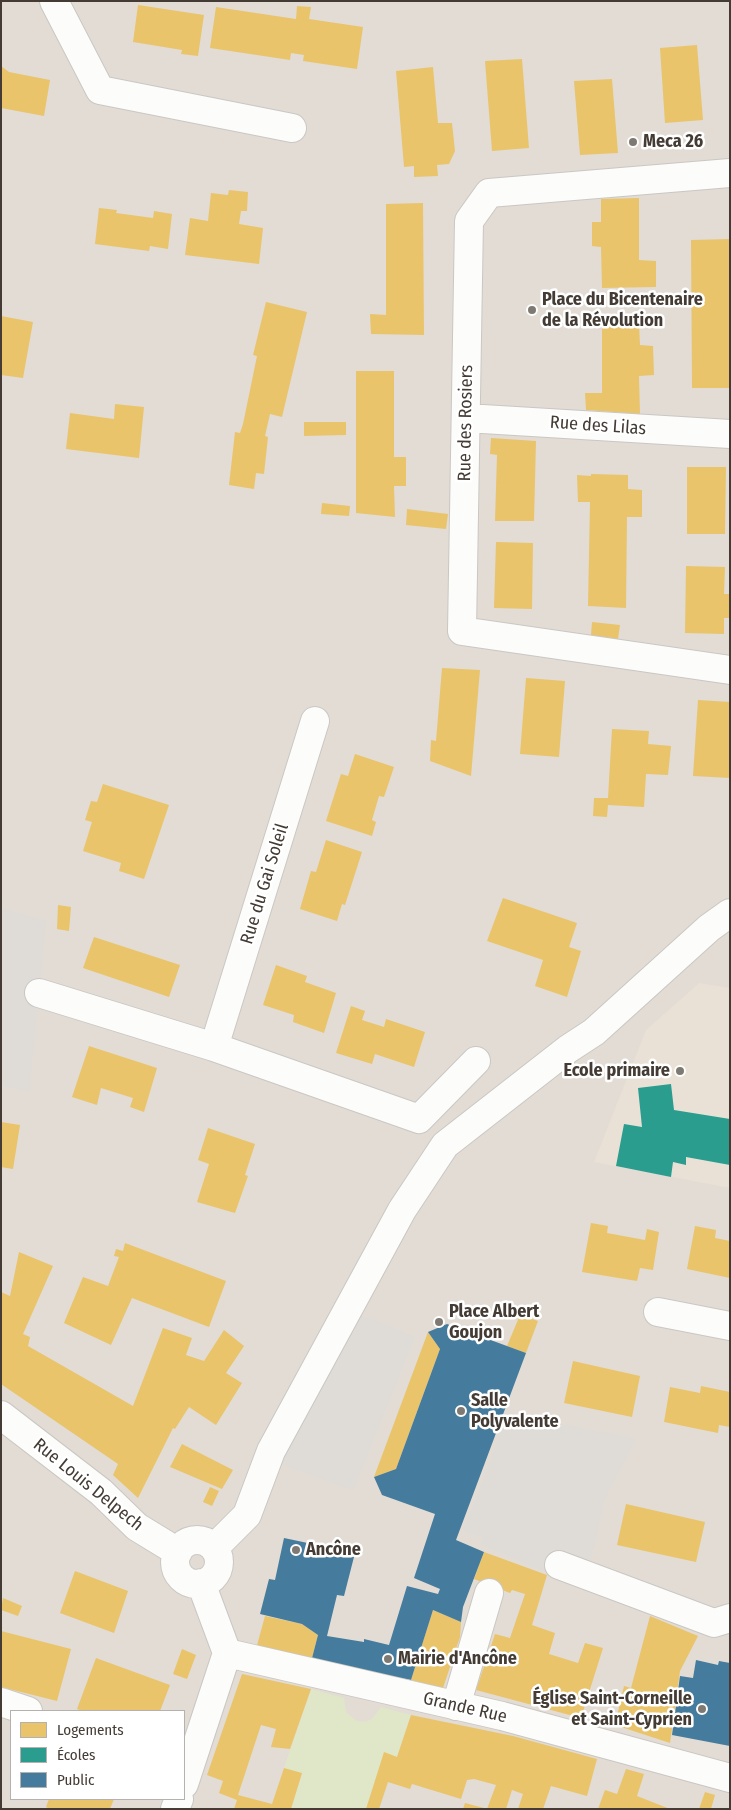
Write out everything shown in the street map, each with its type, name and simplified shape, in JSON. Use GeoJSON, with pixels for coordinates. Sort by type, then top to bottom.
{"type":"FeatureCollection","features":[{"type":"Feature","properties":{"kind":"street"},"geometry":{"type":"LineString","coordinates":[[54,1],[100,90],[292,128]]}},
{"type":"Feature","properties":{"kind":"street","name":"Rue des Rosiers"},"geometry":{"type":"LineString","coordinates":[[730,174],[489,193],[469,221],[462,631],[730,670]]}},
{"type":"Feature","properties":{"kind":"street","name":"Rue des Lilas"},"geometry":{"type":"LineString","coordinates":[[466,418],[730,434]]}},
{"type":"Feature","properties":{"kind":"street","name":"Rue du Gai Soleil"},"geometry":{"type":"LineString","coordinates":[[214,1047],[315,721]]}},
{"type":"Feature","properties":{"kind":"street"},"geometry":{"type":"LineString","coordinates":[[214,1548],[248,1516],[272,1451],[402,1210],[445,1145],[568,1049],[594,1032],[729,912]]}},
{"type":"Feature","properties":{"kind":"street"},"geometry":{"type":"LineString","coordinates":[[39,992],[214,1047],[419,1119],[445,1145]]}},
{"type":"Feature","properties":{"kind":"street"},"geometry":{"type":"LineString","coordinates":[[419,1119],[476,1061]]}},
{"type":"Feature","properties":{"kind":"street"},"geometry":{"type":"LineString","coordinates":[[658,1312],[730,1326]]}},
{"type":"Feature","properties":{"kind":"street","name":"Rue Louis Delpech"},"geometry":{"type":"LineString","coordinates":[[1,1415],[101,1492],[137,1527],[178,1552]]}},
{"type":"Feature","properties":{"kind":"street"},"geometry":{"type":"LineString","coordinates":[[202,1540],[214,1548],[218,1554],[218,1568],[210,1580],[201,1583],[189,1582],[178,1573],[176,1559],[178,1552],[188,1542],[202,1540]]}},
{"type":"Feature","properties":{"kind":"street"},"geometry":{"type":"LineString","coordinates":[[559,1565],[714,1623],[730,1618]]}},
{"type":"Feature","properties":{"kind":"street"},"geometry":{"type":"LineString","coordinates":[[186,1771],[227,1654],[201,1583]]}},
{"type":"Feature","properties":{"kind":"street"},"geometry":{"type":"LineString","coordinates":[[456,1706],[489,1592]]}},
{"type":"Feature","properties":{"kind":"street","name":"Grande Rue"},"geometry":{"type":"LineString","coordinates":[[227,1654],[502,1716],[730,1778]]}},
{"type":"Feature","properties":{"kind":"street"},"geometry":{"type":"LineString","coordinates":[[1,1702],[25,1710]]}},
{"type":"Feature","properties":{"kind":"shaded area"},"geometry":{"type":"Polygon","coordinates":[[[1,1],[730,1],[730,1809],[1,1809],[1,1]]]}},
{"type":"Feature","properties":{"kind":"shaded area"},"geometry":{"type":"Polygon","coordinates":[[[1,908],[46,921],[29,1092],[1,1086],[1,908]]]}},
{"type":"Feature","properties":{"kind":"shaded area","name":"Ecole primaire"},"geometry":{"type":"Polygon","coordinates":[[[699,983],[730,988],[730,1188],[594,1162],[646,1030],[699,983]]]}},
{"type":"Feature","properties":{"kind":"shaded area","name":"Place Albert Goujon"},"geometry":{"type":"Polygon","coordinates":[[[350,1310],[415,1337],[353,1491],[281,1464],[350,1310]]]}},
{"type":"Feature","properties":{"kind":"shaded area"},"geometry":{"type":"Polygon","coordinates":[[[508,1413],[636,1439],[605,1499],[591,1560],[570,1559],[564,1580],[481,1545],[482,1538],[463,1531],[508,1413]]]}},
{"type":"Feature","properties":{"kind":"green space"},"geometry":{"type":"Polygon","coordinates":[[[311,1689],[344,1698],[346,1712],[357,1721],[365,1722],[372,1719],[381,1707],[411,1715],[397,1757],[385,1753],[366,1809],[291,1809],[302,1774],[284,1768],[311,1689]]]}},
{"type":"Feature","properties":{"kind":"building: Logements"},"geometry":{"type":"Polygon","coordinates":[[[138,5],[204,15],[198,56],[181,54],[182,50],[133,42],[138,5]]]}},
{"type":"Feature","properties":{"kind":"building: Logements"},"geometry":{"type":"Polygon","coordinates":[[[297,6],[311,7],[309,19],[363,27],[357,69],[303,61],[304,55],[291,53],[290,60],[210,48],[216,7],[296,19],[297,6]]]}},
{"type":"Feature","properties":{"kind":"building: Logements"},"geometry":{"type":"Polygon","coordinates":[[[697,45],[703,120],[665,123],[660,48],[697,45]]]}},
{"type":"Feature","properties":{"kind":"building: Logements"},"geometry":{"type":"Polygon","coordinates":[[[522,59],[529,148],[492,151],[485,61],[522,59]]]}},
{"type":"Feature","properties":{"kind":"building: Logements"},"geometry":{"type":"Polygon","coordinates":[[[1,66],[9,72],[50,80],[44,116],[1,108],[1,66]]]}},
{"type":"Feature","properties":{"kind":"building: Logements"},"geometry":{"type":"Polygon","coordinates":[[[433,67],[438,123],[452,123],[455,151],[449,164],[437,165],[438,176],[414,177],[414,166],[404,167],[396,71],[433,67]]]}},
{"type":"Feature","properties":{"kind":"building: Logements"},"geometry":{"type":"Polygon","coordinates":[[[612,79],[618,153],[580,155],[574,81],[612,79]]]}},
{"type":"Feature","properties":{"kind":"building: Logements"},"geometry":{"type":"Polygon","coordinates":[[[229,190],[248,192],[247,211],[241,211],[239,224],[263,228],[259,264],[185,255],[190,218],[208,221],[211,193],[228,195],[229,190]]]}},
{"type":"Feature","properties":{"kind":"building: Logements"},"geometry":{"type":"Polygon","coordinates":[[[639,198],[639,260],[656,261],[656,287],[602,288],[601,247],[592,246],[592,222],[601,222],[601,199],[639,198]]]}},
{"type":"Feature","properties":{"kind":"building: Logements"},"geometry":{"type":"Polygon","coordinates":[[[423,203],[424,335],[371,334],[370,314],[386,315],[386,204],[423,203]]]}},
{"type":"Feature","properties":{"kind":"building: Logements"},"geometry":{"type":"Polygon","coordinates":[[[99,208],[117,210],[116,213],[153,218],[154,211],[172,214],[168,249],[150,246],[149,251],[95,244],[99,208]]]}},
{"type":"Feature","properties":{"kind":"building: Logements"},"geometry":{"type":"Polygon","coordinates":[[[730,239],[730,388],[692,388],[691,240],[730,239]]]}},
{"type":"Feature","properties":{"kind":"building: Logements"},"geometry":{"type":"Polygon","coordinates":[[[266,302],[307,312],[282,417],[270,414],[265,436],[268,437],[264,474],[256,473],[254,489],[229,485],[235,432],[240,433],[243,424],[257,356],[253,355],[266,302]]]}},
{"type":"Feature","properties":{"kind":"building: Logements"},"geometry":{"type":"Polygon","coordinates":[[[1,316],[33,322],[23,378],[1,375],[1,316]]]}},
{"type":"Feature","properties":{"kind":"building: Logements"},"geometry":{"type":"Polygon","coordinates":[[[602,324],[639,324],[640,345],[653,346],[654,375],[639,376],[640,414],[586,410],[585,393],[602,393],[602,324]]]}},
{"type":"Feature","properties":{"kind":"building: Logements"},"geometry":{"type":"Polygon","coordinates":[[[356,371],[394,371],[394,457],[406,457],[406,486],[394,486],[395,517],[356,513],[356,371]]]}},
{"type":"Feature","properties":{"kind":"building: Logements"},"geometry":{"type":"Polygon","coordinates":[[[115,404],[144,407],[139,458],[66,449],[70,413],[114,419],[115,404]]]}},
{"type":"Feature","properties":{"kind":"building: Logements"},"geometry":{"type":"Polygon","coordinates":[[[304,422],[346,422],[346,435],[304,436],[304,422]]]}},
{"type":"Feature","properties":{"kind":"building: Logements"},"geometry":{"type":"Polygon","coordinates":[[[491,438],[536,441],[534,521],[495,521],[497,455],[490,454],[491,438]]]}},
{"type":"Feature","properties":{"kind":"building: Logements"},"geometry":{"type":"Polygon","coordinates":[[[687,467],[726,467],[725,534],[687,534],[687,467]]]}},
{"type":"Feature","properties":{"kind":"building: Logements"},"geometry":{"type":"Polygon","coordinates":[[[591,474],[628,475],[628,489],[642,490],[642,517],[627,517],[626,608],[588,606],[590,502],[578,502],[577,475],[591,476],[591,474]]]}},
{"type":"Feature","properties":{"kind":"building: Logements"},"geometry":{"type":"Polygon","coordinates":[[[322,503],[350,506],[349,516],[321,514],[322,503]]]}},
{"type":"Feature","properties":{"kind":"building: Logements"},"geometry":{"type":"Polygon","coordinates":[[[407,509],[448,514],[446,529],[406,525],[407,509]]]}},
{"type":"Feature","properties":{"kind":"building: Logements"},"geometry":{"type":"Polygon","coordinates":[[[496,542],[533,543],[532,609],[494,608],[496,542]]]}},
{"type":"Feature","properties":{"kind":"building: Logements"},"geometry":{"type":"Polygon","coordinates":[[[686,566],[725,567],[724,594],[730,594],[730,618],[724,618],[724,634],[685,633],[686,566]]]}},
{"type":"Feature","properties":{"kind":"building: Logements"},"geometry":{"type":"Polygon","coordinates":[[[592,622],[620,625],[618,639],[591,635],[592,622]]]}},
{"type":"Feature","properties":{"kind":"building: Logements"},"geometry":{"type":"Polygon","coordinates":[[[442,668],[480,670],[471,776],[430,761],[431,740],[436,741],[442,668]]]}},
{"type":"Feature","properties":{"kind":"building: Logements"},"geometry":{"type":"Polygon","coordinates":[[[526,678],[565,681],[559,757],[520,754],[526,678]]]}},
{"type":"Feature","properties":{"kind":"building: Logements"},"geometry":{"type":"Polygon","coordinates":[[[698,700],[730,702],[730,778],[693,776],[698,700]]]}},
{"type":"Feature","properties":{"kind":"building: Logements"},"geometry":{"type":"Polygon","coordinates":[[[612,729],[649,731],[648,744],[671,746],[668,775],[646,774],[644,807],[608,805],[607,817],[593,816],[594,798],[608,798],[612,729]]]}},
{"type":"Feature","properties":{"kind":"building: Logements"},"geometry":{"type":"Polygon","coordinates":[[[355,754],[394,767],[384,797],[379,796],[372,820],[376,822],[372,836],[326,821],[341,774],[348,776],[355,754]]]}},
{"type":"Feature","properties":{"kind":"building: Logements"},"geometry":{"type":"Polygon","coordinates":[[[103,784],[169,805],[144,879],[119,871],[121,863],[83,851],[92,822],[85,820],[91,801],[97,802],[103,784]]]}},
{"type":"Feature","properties":{"kind":"building: Logements"},"geometry":{"type":"Polygon","coordinates":[[[326,840],[362,852],[345,905],[342,904],[337,921],[300,909],[311,871],[316,872],[326,840]]]}},
{"type":"Feature","properties":{"kind":"building: Logements"},"geometry":{"type":"Polygon","coordinates":[[[503,898],[577,923],[569,947],[581,951],[567,997],[535,986],[543,960],[487,941],[503,898]]]}},
{"type":"Feature","properties":{"kind":"building: Logements"},"geometry":{"type":"Polygon","coordinates":[[[58,905],[71,907],[69,931],[57,929],[58,905]]]}},
{"type":"Feature","properties":{"kind":"building: Logements"},"geometry":{"type":"Polygon","coordinates":[[[94,937],[180,965],[169,997],[83,968],[94,937]]]}},
{"type":"Feature","properties":{"kind":"building: Logements"},"geometry":{"type":"Polygon","coordinates":[[[276,965],[307,976],[305,982],[336,993],[324,1033],[293,1022],[294,1015],[263,1005],[276,965]]]}},
{"type":"Feature","properties":{"kind":"building: Logements"},"geometry":{"type":"Polygon","coordinates":[[[351,1006],[365,1011],[362,1020],[384,1027],[386,1019],[425,1032],[414,1067],[375,1054],[372,1064],[336,1053],[351,1006]]]}},
{"type":"Feature","properties":{"kind":"building: Logements"},"geometry":{"type":"Polygon","coordinates":[[[89,1046],[157,1068],[144,1112],[130,1107],[133,1098],[101,1088],[97,1105],[72,1097],[89,1046]]]}},
{"type":"Feature","properties":{"kind":"building: Logements"},"geometry":{"type":"Polygon","coordinates":[[[1,1122],[20,1125],[13,1169],[1,1167],[1,1122]]]}},
{"type":"Feature","properties":{"kind":"building: Logements"},"geometry":{"type":"Polygon","coordinates":[[[208,1128],[255,1144],[245,1175],[248,1176],[235,1213],[197,1202],[209,1164],[198,1160],[208,1128]]]}},
{"type":"Feature","properties":{"kind":"building: Logements"},"geometry":{"type":"Polygon","coordinates":[[[591,1223],[608,1226],[607,1233],[645,1240],[647,1229],[659,1232],[653,1270],[640,1268],[637,1281],[582,1272],[591,1223]]]}},
{"type":"Feature","properties":{"kind":"building: Logements"},"geometry":{"type":"Polygon","coordinates":[[[695,1226],[716,1230],[715,1238],[730,1241],[730,1278],[687,1269],[695,1226]]]}},
{"type":"Feature","properties":{"kind":"building: Logements"},"geometry":{"type":"Polygon","coordinates":[[[125,1243],[226,1281],[209,1327],[132,1298],[111,1345],[64,1323],[83,1277],[108,1286],[119,1257],[114,1256],[116,1249],[123,1251],[125,1243]]]}},
{"type":"Feature","properties":{"kind":"building: Logements"},"geometry":{"type":"Polygon","coordinates":[[[19,1252],[53,1266],[23,1334],[30,1337],[28,1346],[133,1406],[163,1328],[192,1338],[186,1355],[204,1361],[224,1330],[244,1346],[226,1373],[242,1383],[216,1425],[189,1407],[175,1429],[173,1428],[138,1498],[113,1475],[118,1464],[1,1384],[1,1292],[10,1296],[19,1252]]]}},
{"type":"Feature","properties":{"kind":"building: Logements"},"geometry":{"type":"Polygon","coordinates":[[[520,1315],[538,1321],[526,1353],[507,1346],[520,1315]]]}},
{"type":"Feature","properties":{"kind":"building: Logements"},"geometry":{"type":"Polygon","coordinates":[[[428,1332],[440,1349],[396,1469],[374,1477],[428,1332]]]}},
{"type":"Feature","properties":{"kind":"building: Logements"},"geometry":{"type":"Polygon","coordinates":[[[573,1361],[640,1376],[632,1417],[564,1403],[573,1361]]]}},
{"type":"Feature","properties":{"kind":"building: Logements"},"geometry":{"type":"Polygon","coordinates":[[[701,1386],[730,1392],[730,1427],[719,1425],[718,1433],[664,1422],[670,1387],[700,1393],[701,1386]]]}},
{"type":"Feature","properties":{"kind":"building: Logements"},"geometry":{"type":"Polygon","coordinates":[[[182,1444],[233,1470],[222,1489],[170,1467],[182,1444]]]}},
{"type":"Feature","properties":{"kind":"building: Logements"},"geometry":{"type":"Polygon","coordinates":[[[210,1487],[219,1491],[212,1506],[203,1502],[210,1487]]]}},
{"type":"Feature","properties":{"kind":"building: Logements"},"geometry":{"type":"Polygon","coordinates":[[[626,1504],[705,1522],[696,1562],[617,1545],[626,1504]]]}},
{"type":"Feature","properties":{"kind":"building: Logements"},"geometry":{"type":"Polygon","coordinates":[[[484,1552],[547,1575],[532,1625],[555,1633],[549,1654],[578,1663],[585,1643],[603,1648],[581,1718],[476,1690],[495,1634],[510,1638],[525,1594],[512,1590],[510,1593],[474,1579],[484,1552]]]}},
{"type":"Feature","properties":{"kind":"building: Logements"},"geometry":{"type":"Polygon","coordinates":[[[75,1571],[128,1591],[114,1633],[60,1613],[75,1571]]]}},
{"type":"Feature","properties":{"kind":"building: Logements"},"geometry":{"type":"Polygon","coordinates":[[[3,1598],[22,1606],[18,1616],[1,1610],[3,1598]]]}},
{"type":"Feature","properties":{"kind":"building: Logements"},"geometry":{"type":"Polygon","coordinates":[[[433,1610],[461,1622],[460,1637],[443,1688],[411,1680],[433,1610]]]}},
{"type":"Feature","properties":{"kind":"building: Logements"},"geometry":{"type":"Polygon","coordinates":[[[265,1616],[302,1624],[318,1635],[311,1662],[256,1649],[265,1616]]]}},
{"type":"Feature","properties":{"kind":"building: Logements"},"geometry":{"type":"Polygon","coordinates":[[[650,1616],[698,1636],[680,1671],[670,1743],[615,1725],[624,1686],[631,1688],[650,1616]]]}},
{"type":"Feature","properties":{"kind":"building: Logements"},"geometry":{"type":"Polygon","coordinates":[[[1,1631],[71,1649],[57,1701],[1,1687],[1,1631]]]}},
{"type":"Feature","properties":{"kind":"building: Logements"},"geometry":{"type":"Polygon","coordinates":[[[182,1649],[196,1655],[187,1679],[173,1674],[182,1649]]]}},
{"type":"Feature","properties":{"kind":"building: Logements"},"geometry":{"type":"Polygon","coordinates":[[[96,1658],[170,1685],[160,1710],[77,1709],[96,1658]]]}},
{"type":"Feature","properties":{"kind":"building: Logements"},"geometry":{"type":"Polygon","coordinates":[[[242,1674],[311,1689],[290,1749],[271,1747],[276,1729],[261,1725],[238,1795],[272,1804],[284,1768],[302,1773],[291,1809],[234,1809],[237,1800],[219,1793],[223,1781],[207,1775],[242,1674]]]}},
{"type":"Feature","properties":{"kind":"building: Logements"},"geometry":{"type":"Polygon","coordinates":[[[411,1715],[513,1736],[597,1759],[587,1796],[551,1786],[543,1809],[518,1809],[523,1794],[512,1790],[506,1809],[487,1809],[496,1785],[474,1779],[467,1780],[461,1799],[412,1784],[410,1789],[388,1782],[379,1809],[366,1809],[384,1752],[397,1757],[411,1715]]]}},
{"type":"Feature","properties":{"kind":"building: Logements"},"geometry":{"type":"Polygon","coordinates":[[[626,1769],[644,1774],[637,1796],[670,1809],[598,1809],[605,1790],[617,1794],[626,1769]]]}},
{"type":"Feature","properties":{"kind":"building: Logements"},"geometry":{"type":"Polygon","coordinates":[[[705,1792],[715,1795],[711,1809],[699,1809],[705,1792]]]}},
{"type":"Feature","properties":{"kind":"building: Logements"},"geometry":{"type":"Polygon","coordinates":[[[49,1800],[114,1800],[110,1809],[50,1809],[46,1807],[49,1800]]]}},
{"type":"Feature","properties":{"kind":"building: Logements"},"geometry":{"type":"Polygon","coordinates":[[[465,1803],[484,1808],[484,1809],[463,1809],[465,1803]]]}},
{"type":"Feature","properties":{"kind":"building: Écoles"},"geometry":{"type":"Polygon","coordinates":[[[671,1084],[674,1110],[730,1119],[730,1165],[686,1157],[686,1165],[673,1162],[671,1177],[616,1166],[624,1124],[642,1127],[638,1088],[671,1084]]]}},
{"type":"Feature","properties":{"kind":"building: Public"},"geometry":{"type":"Polygon","coordinates":[[[447,1324],[526,1353],[456,1540],[484,1552],[463,1607],[461,1622],[433,1610],[411,1680],[311,1662],[318,1635],[302,1624],[260,1614],[269,1579],[275,1580],[284,1538],[355,1553],[344,1596],[337,1595],[327,1636],[364,1642],[364,1639],[389,1645],[407,1586],[438,1594],[440,1589],[414,1578],[435,1514],[382,1495],[374,1477],[396,1469],[440,1349],[428,1332],[447,1324]]]}},
{"type":"Feature","properties":{"kind":"building: Public","name":"Église Saint-Corneille et Saint-Cyprien"},"geometry":{"type":"Polygon","coordinates":[[[696,1660],[718,1665],[719,1661],[730,1663],[730,1746],[672,1735],[680,1676],[693,1678],[696,1660]]]}},
{"type":"Feature","properties":{"kind":"place","name":"Meca 26"},"geometry":{"type":"Point","coordinates":[633,142]}},
{"type":"Feature","properties":{"kind":"place","name":"Place du Bicentenaire de la Révolution"},"geometry":{"type":"Point","coordinates":[532,310]}},
{"type":"Feature","properties":{"kind":"place","name":"Ecole primaire"},"geometry":{"type":"Point","coordinates":[680,1071]}},
{"type":"Feature","properties":{"kind":"place","name":"Place Albert Goujon"},"geometry":{"type":"Point","coordinates":[439,1322]}},
{"type":"Feature","properties":{"kind":"place","name":"Salle Polyvalente"},"geometry":{"type":"Point","coordinates":[461,1411]}},
{"type":"Feature","properties":{"kind":"place","name":"Ancône"},"geometry":{"type":"Point","coordinates":[296,1550]}},
{"type":"Feature","properties":{"kind":"place","name":"Mairie d'Ancône"},"geometry":{"type":"Point","coordinates":[388,1659]}},
{"type":"Feature","properties":{"kind":"place","name":"Église Saint-Corneille et Saint-Cyprien"},"geometry":{"type":"Point","coordinates":[702,1709]}}]}
